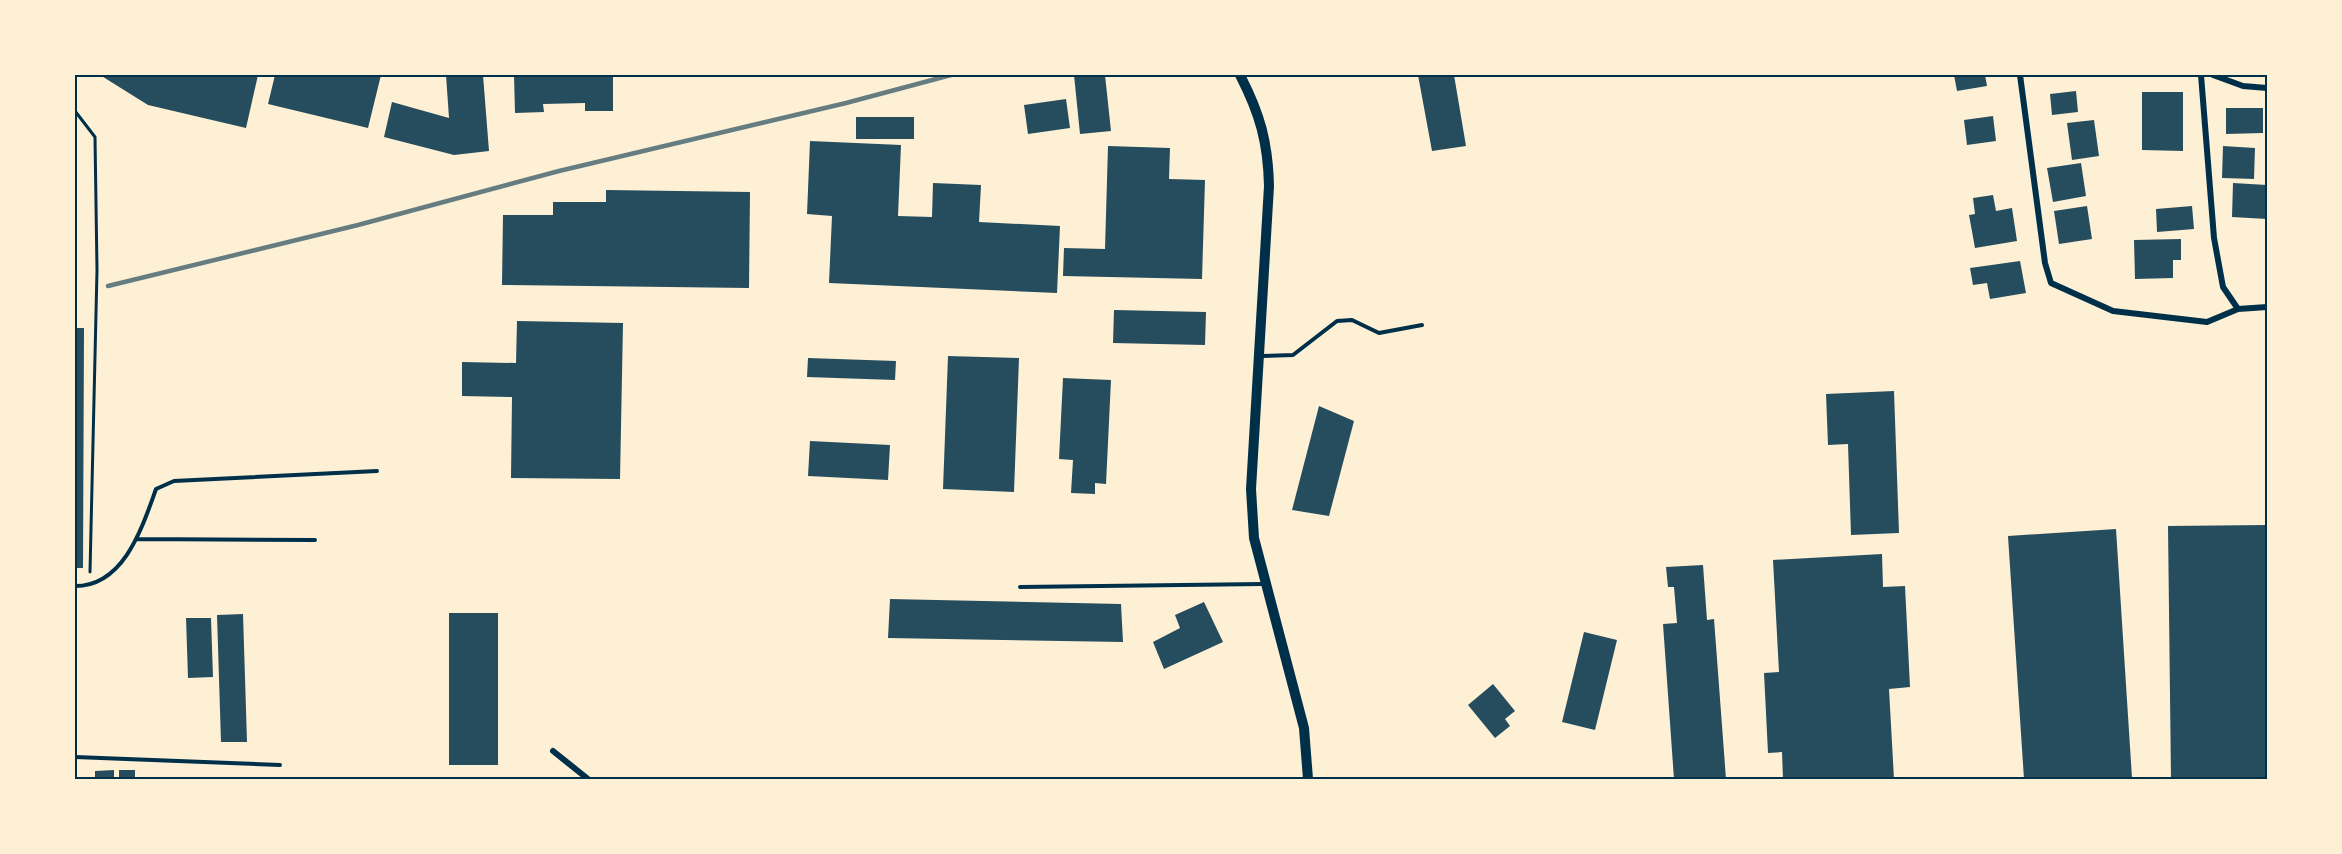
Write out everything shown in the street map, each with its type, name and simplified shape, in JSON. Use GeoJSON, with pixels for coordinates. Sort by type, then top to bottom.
{"type":"FeatureCollection","features":[{"type":"Feature","properties":{"kind":"main road"},"geometry":{"type":"LineString","coordinates":[[1240,75],[1262,124],[1268,152],[1269,186],[1251,489],[1254,538],[1304,728],[1308,779]]}},
{"type":"Feature","properties":{"kind":"street"},"geometry":{"type":"LineString","coordinates":[[2020,75],[2045,263],[2051,283],[2113,311],[2207,322],[2238,309],[2267,307]]}},
{"type":"Feature","properties":{"kind":"street"},"geometry":{"type":"LineString","coordinates":[[2201,75],[2214,238],[2223,287],[2238,309]]}},
{"type":"Feature","properties":{"kind":"street"},"geometry":{"type":"LineString","coordinates":[[2213,75],[2243,86],[2267,88]]}},
{"type":"Feature","properties":{"kind":"street"},"geometry":{"type":"LineString","coordinates":[[553,752],[588,779]]}},
{"type":"Feature","properties":{"kind":"lane"},"geometry":{"type":"LineString","coordinates":[[1259,356],[1293,355],[1337,321],[1352,320],[1379,333],[1422,325]]}},
{"type":"Feature","properties":{"kind":"lane"},"geometry":{"type":"LineString","coordinates":[[75,586],[89,586],[114,572],[136,539],[156,489],[174,480],[377,471]]}},
{"type":"Feature","properties":{"kind":"lane"},"geometry":{"type":"LineString","coordinates":[[136,539],[315,540]]}},
{"type":"Feature","properties":{"kind":"lane"},"geometry":{"type":"LineString","coordinates":[[1020,587],[1267,584]]}},
{"type":"Feature","properties":{"kind":"lane"},"geometry":{"type":"LineString","coordinates":[[75,757],[280,765]]}},
{"type":"Feature","properties":{"kind":"path"},"geometry":{"type":"LineString","coordinates":[[75,111],[95,137],[97,270],[89,586]]}},
{"type":"Feature","properties":{"kind":"building"},"geometry":{"type":"Polygon","coordinates":[[[100,75],[258,75],[246,128],[148,105],[100,75]]]}},
{"type":"Feature","properties":{"kind":"building"},"geometry":{"type":"Polygon","coordinates":[[[275,75],[381,75],[368,128],[268,104],[275,75]]]}},
{"type":"Feature","properties":{"kind":"building"},"geometry":{"type":"Polygon","coordinates":[[[446,75],[483,75],[489,151],[454,155],[384,137],[392,102],[449,118],[446,75]]]}},
{"type":"Feature","properties":{"kind":"building"},"geometry":{"type":"Polygon","coordinates":[[[514,75],[613,75],[613,111],[585,111],[585,103],[543,104],[544,112],[515,113],[514,75]]]}},
{"type":"Feature","properties":{"kind":"building"},"geometry":{"type":"Polygon","coordinates":[[[1074,75],[1105,75],[1111,131],[1080,134],[1074,75]]]}},
{"type":"Feature","properties":{"kind":"building"},"geometry":{"type":"Polygon","coordinates":[[[1418,75],[1454,75],[1466,146],[1432,151],[1418,75]]]}},
{"type":"Feature","properties":{"kind":"building"},"geometry":{"type":"Polygon","coordinates":[[[1954,75],[1985,75],[1987,86],[1957,91],[1954,75]]]}},
{"type":"Feature","properties":{"kind":"building"},"geometry":{"type":"Polygon","coordinates":[[[2076,91],[2078,112],[2052,115],[2050,94],[2076,91]]]}},
{"type":"Feature","properties":{"kind":"building"},"geometry":{"type":"Polygon","coordinates":[[[2142,92],[2183,92],[2183,151],[2142,150],[2142,92]]]}},
{"type":"Feature","properties":{"kind":"building"},"geometry":{"type":"Polygon","coordinates":[[[1066,99],[1070,128],[1028,134],[1024,105],[1066,99]]]}},
{"type":"Feature","properties":{"kind":"building"},"geometry":{"type":"Polygon","coordinates":[[[2226,108],[2263,108],[2263,133],[2226,134],[2226,108]]]}},
{"type":"Feature","properties":{"kind":"building"},"geometry":{"type":"Polygon","coordinates":[[[1993,116],[1996,141],[1967,145],[1964,120],[1993,116]]]}},
{"type":"Feature","properties":{"kind":"building"},"geometry":{"type":"Polygon","coordinates":[[[856,117],[914,117],[914,139],[856,139],[856,117]]]}},
{"type":"Feature","properties":{"kind":"building"},"geometry":{"type":"Polygon","coordinates":[[[2094,120],[2099,156],[2072,160],[2067,123],[2094,120]]]}},
{"type":"Feature","properties":{"kind":"building"},"geometry":{"type":"Polygon","coordinates":[[[810,141],[901,145],[898,216],[932,217],[933,183],[981,185],[979,222],[1060,226],[1057,293],[829,283],[832,216],[807,214],[810,141]]]}},
{"type":"Feature","properties":{"kind":"building"},"geometry":{"type":"Polygon","coordinates":[[[1108,146],[1170,148],[1169,179],[1205,180],[1202,279],[1063,276],[1064,248],[1105,249],[1108,146]]]}},
{"type":"Feature","properties":{"kind":"building"},"geometry":{"type":"Polygon","coordinates":[[[2223,146],[2255,148],[2254,179],[2222,178],[2223,146]]]}},
{"type":"Feature","properties":{"kind":"building"},"geometry":{"type":"Polygon","coordinates":[[[2081,163],[2086,196],[2053,202],[2047,168],[2081,163]]]}},
{"type":"Feature","properties":{"kind":"building"},"geometry":{"type":"Polygon","coordinates":[[[2233,183],[2267,185],[2267,219],[2232,217],[2233,183]]]}},
{"type":"Feature","properties":{"kind":"building"},"geometry":{"type":"Polygon","coordinates":[[[606,190],[750,192],[749,288],[502,285],[503,215],[553,215],[553,202],[606,202],[606,190]]]}},
{"type":"Feature","properties":{"kind":"building"},"geometry":{"type":"Polygon","coordinates":[[[1993,195],[1996,211],[2012,208],[2017,241],[1975,248],[1969,215],[1975,214],[1973,198],[1993,195]]]}},
{"type":"Feature","properties":{"kind":"building"},"geometry":{"type":"Polygon","coordinates":[[[2087,206],[2092,239],[2059,244],[2054,211],[2087,206]]]}},
{"type":"Feature","properties":{"kind":"building"},"geometry":{"type":"Polygon","coordinates":[[[2192,206],[2194,229],[2157,232],[2156,209],[2192,206]]]}},
{"type":"Feature","properties":{"kind":"building"},"geometry":{"type":"Polygon","coordinates":[[[2181,239],[2181,260],[2173,260],[2173,278],[2135,279],[2134,240],[2181,239]]]}},
{"type":"Feature","properties":{"kind":"building"},"geometry":{"type":"Polygon","coordinates":[[[2020,261],[2026,293],[1990,299],[1987,283],[1973,285],[1970,268],[2020,261]]]}},
{"type":"Feature","properties":{"kind":"building"},"geometry":{"type":"Polygon","coordinates":[[[1114,310],[1206,312],[1205,345],[1113,343],[1114,310]]]}},
{"type":"Feature","properties":{"kind":"building"},"geometry":{"type":"Polygon","coordinates":[[[517,321],[623,323],[620,479],[511,478],[512,397],[462,396],[462,362],[516,363],[517,321]]]}},
{"type":"Feature","properties":{"kind":"building"},"geometry":{"type":"Polygon","coordinates":[[[75,328],[84,328],[83,568],[75,568],[75,328]]]}},
{"type":"Feature","properties":{"kind":"building"},"geometry":{"type":"Polygon","coordinates":[[[948,356],[1019,358],[1014,492],[943,489],[948,356]]]}},
{"type":"Feature","properties":{"kind":"building"},"geometry":{"type":"Polygon","coordinates":[[[808,358],[896,361],[895,380],[807,377],[808,358]]]}},
{"type":"Feature","properties":{"kind":"building"},"geometry":{"type":"Polygon","coordinates":[[[1063,378],[1111,380],[1106,484],[1095,483],[1095,494],[1071,493],[1073,460],[1059,459],[1063,378]]]}},
{"type":"Feature","properties":{"kind":"building"},"geometry":{"type":"Polygon","coordinates":[[[1894,391],[1899,533],[1851,535],[1848,444],[1828,445],[1826,394],[1894,391]]]}},
{"type":"Feature","properties":{"kind":"building"},"geometry":{"type":"Polygon","coordinates":[[[1319,406],[1354,421],[1329,516],[1292,510],[1319,406]]]}},
{"type":"Feature","properties":{"kind":"building"},"geometry":{"type":"Polygon","coordinates":[[[810,441],[890,445],[888,480],[808,476],[810,441]]]}},
{"type":"Feature","properties":{"kind":"building"},"geometry":{"type":"Polygon","coordinates":[[[2267,525],[2267,779],[2171,779],[2168,526],[2267,525]]]}},
{"type":"Feature","properties":{"kind":"building"},"geometry":{"type":"Polygon","coordinates":[[[2116,529],[2132,778],[2024,779],[2008,536],[2116,529]]]}},
{"type":"Feature","properties":{"kind":"building"},"geometry":{"type":"Polygon","coordinates":[[[1882,554],[1883,587],[1905,586],[1910,687],[1889,689],[1894,779],[1783,779],[1782,752],[1768,753],[1764,673],[1779,672],[1773,560],[1882,554]]]}},
{"type":"Feature","properties":{"kind":"building"},"geometry":{"type":"Polygon","coordinates":[[[1703,565],[1707,620],[1714,619],[1726,779],[1674,779],[1663,624],[1677,623],[1674,587],[1668,587],[1666,567],[1703,565]]]}},
{"type":"Feature","properties":{"kind":"building"},"geometry":{"type":"Polygon","coordinates":[[[890,599],[1121,604],[1123,642],[888,638],[890,599]]]}},
{"type":"Feature","properties":{"kind":"building"},"geometry":{"type":"Polygon","coordinates":[[[1204,602],[1223,642],[1164,669],[1153,642],[1180,628],[1175,615],[1204,602]]]}},
{"type":"Feature","properties":{"kind":"building"},"geometry":{"type":"Polygon","coordinates":[[[449,613],[498,613],[498,765],[449,765],[449,613]]]}},
{"type":"Feature","properties":{"kind":"building"},"geometry":{"type":"Polygon","coordinates":[[[243,614],[247,742],[221,742],[217,615],[243,614]]]}},
{"type":"Feature","properties":{"kind":"building"},"geometry":{"type":"Polygon","coordinates":[[[186,618],[211,618],[213,677],[188,678],[186,618]]]}},
{"type":"Feature","properties":{"kind":"building"},"geometry":{"type":"Polygon","coordinates":[[[1584,632],[1617,640],[1595,730],[1562,722],[1584,632]]]}},
{"type":"Feature","properties":{"kind":"building"},"geometry":{"type":"Polygon","coordinates":[[[1493,684],[1515,711],[1505,719],[1510,726],[1495,738],[1468,705],[1493,684]]]}},
{"type":"Feature","properties":{"kind":"building"},"geometry":{"type":"Polygon","coordinates":[[[114,770],[114,779],[95,779],[95,771],[114,770]]]}},
{"type":"Feature","properties":{"kind":"building"},"geometry":{"type":"Polygon","coordinates":[[[119,770],[135,770],[135,779],[119,779],[119,770]]]}},
{"type":"Feature","properties":{"kind":"railway"},"geometry":{"type":"LineString","coordinates":[[108,286],[358,225],[559,171],[846,103],[951,75]]}}]}
